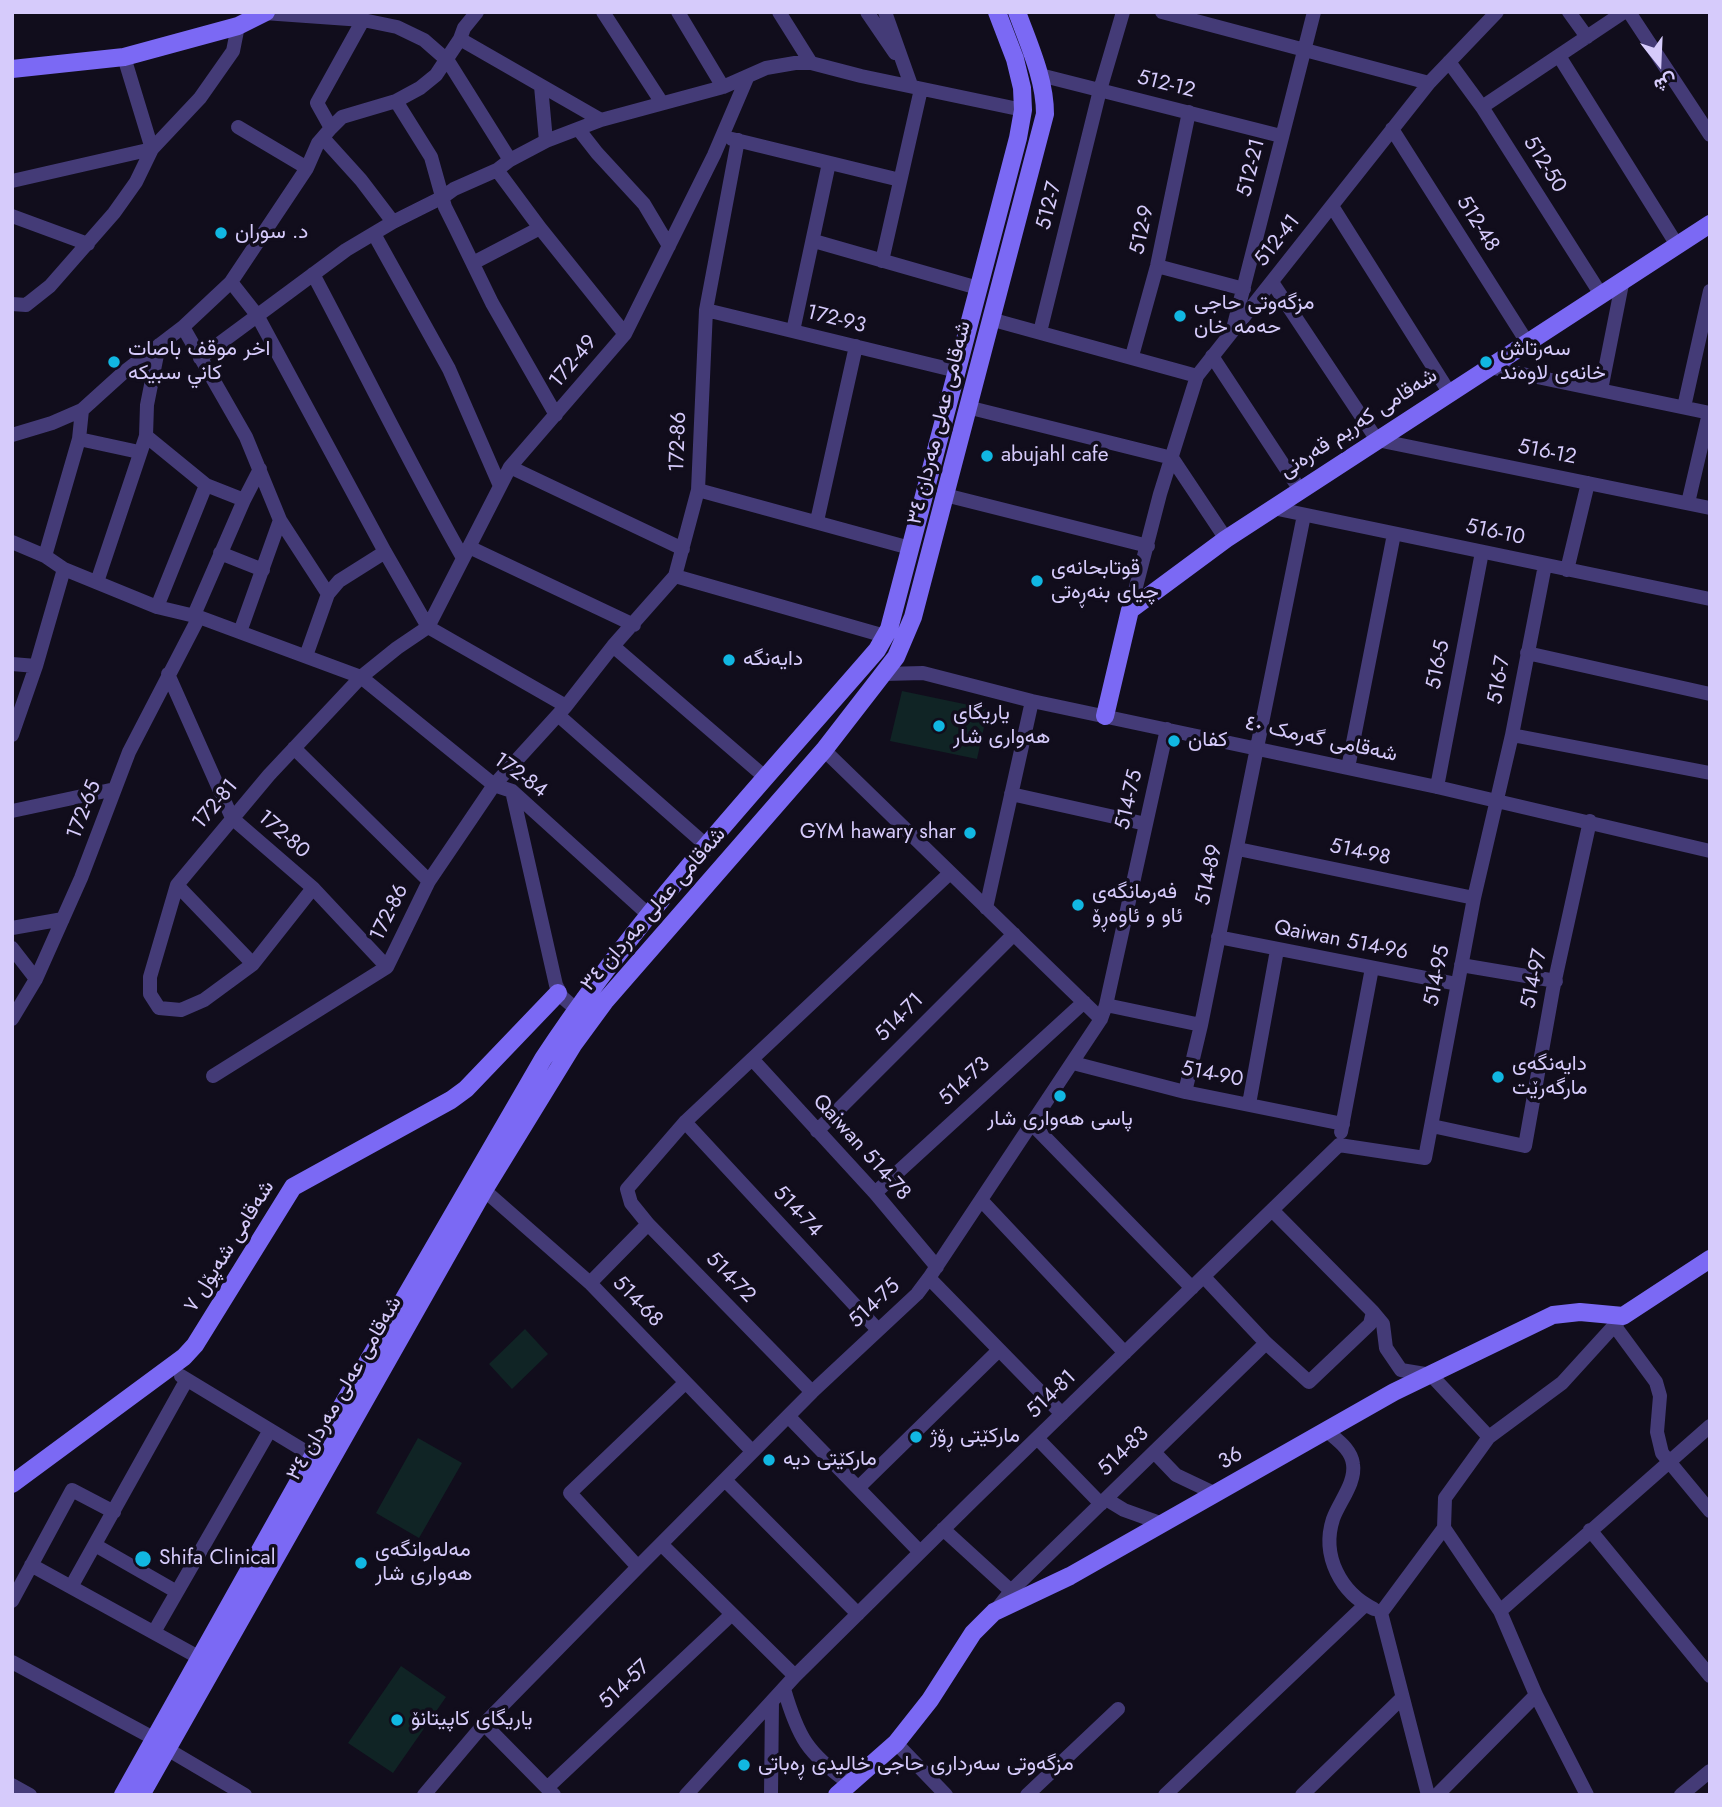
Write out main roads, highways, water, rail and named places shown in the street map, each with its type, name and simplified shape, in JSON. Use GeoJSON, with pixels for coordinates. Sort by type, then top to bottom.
{"type":"FeatureCollection","features":[{"type":"Feature","properties":{"kind":"main road","name":"شەقامی عەلی مەردان ٣٤"},"geometry":{"type":"LineString","coordinates":[[141,1795],[200,1658],[313,1456],[543,1059],[576,1009],[706,846],[877,650],[889,629],[1023,110],[1019,75],[997,12]]}},
{"type":"Feature","properties":{"kind":"main road","name":"شەقامی عەلی مەردان ٣٤"},"geometry":{"type":"LineString","coordinates":[[123,1795],[161,1744],[484,1190],[589,1022],[824,750],[896,657],[914,617],[990,318],[1043,125],[1045,104],[1040,75],[1017,12]]}},
{"type":"Feature","properties":{"kind":"main road"},"geometry":{"type":"LineString","coordinates":[[12,69],[124,57],[238,26],[265,13]]}},
{"type":"Feature","properties":{"kind":"main road","name":"شەقامی کەریم قەرەنی"},"geometry":{"type":"LineString","coordinates":[[1105,716],[1130,610],[1226,539],[1710,224]]}},
{"type":"Feature","properties":{"kind":"main road"},"geometry":{"type":"LineString","coordinates":[[769,775],[790,787]]}},
{"type":"Feature","properties":{"kind":"main road"},"geometry":{"type":"LineString","coordinates":[[750,797],[768,813]]}},
{"type":"Feature","properties":{"kind":"main road","name":"شەقامی شەپۆل ٧"},"geometry":{"type":"LineString","coordinates":[[12,1484],[171,1369],[195,1345],[293,1187],[451,1100],[466,1088],[558,993]]}},
{"type":"Feature","properties":{"kind":"main road","name":"36"},"geometry":{"type":"LineString","coordinates":[[843,1789],[896,1743],[930,1700],[973,1633],[994,1612],[1070,1576],[1394,1392],[1553,1315],[1580,1312],[1618,1320],[1710,1259]]}},
{"type":"Feature","properties":{"kind":"place","name":"د. سوران"},"geometry":{"type":"Point","coordinates":[221,233]}},
{"type":"Feature","properties":{"kind":"place","name":"مزگەوتی حاجی حەمە خان"},"geometry":{"type":"Point","coordinates":[1180,316]}},
{"type":"Feature","properties":{"kind":"place","name":"اخر موقف باصات كاني سبيكه"},"geometry":{"type":"Point","coordinates":[114,362]}},
{"type":"Feature","properties":{"kind":"place","name":"سەرتاش خانەی لاوەند"},"geometry":{"type":"Point","coordinates":[1486,362]}},
{"type":"Feature","properties":{"kind":"place","name":"abujahl cafe"},"geometry":{"type":"Point","coordinates":[987,456]}},
{"type":"Feature","properties":{"kind":"place","name":"قوتابحانەی چیای بنەڕەتی"},"geometry":{"type":"Point","coordinates":[1037,581]}},
{"type":"Feature","properties":{"kind":"place","name":"دایەنگە"},"geometry":{"type":"Point","coordinates":[729,660]}},
{"type":"Feature","properties":{"kind":"place","name":"یاریگای هەواری شار"},"geometry":{"type":"Point","coordinates":[939,726]}},
{"type":"Feature","properties":{"kind":"place","name":"كفان"},"geometry":{"type":"Point","coordinates":[1174,741]}},
{"type":"Feature","properties":{"kind":"place","name":"GYM hawary shar"},"geometry":{"type":"Point","coordinates":[970,833]}},
{"type":"Feature","properties":{"kind":"place","name":"فەرمانگەی ئاو و ئاوەڕۆ"},"geometry":{"type":"Point","coordinates":[1078,905]}},
{"type":"Feature","properties":{"kind":"place","name":"دایەنگەی مارگەرێت"},"geometry":{"type":"Point","coordinates":[1498,1077]}},
{"type":"Feature","properties":{"kind":"place","name":"پاسی هەواری شار"},"geometry":{"type":"Point","coordinates":[1060,1096]}},
{"type":"Feature","properties":{"kind":"place","name":"مارکێتی ڕۆژ"},"geometry":{"type":"Point","coordinates":[916,1437]}},
{"type":"Feature","properties":{"kind":"place","name":"مارکێتی دیە"},"geometry":{"type":"Point","coordinates":[769,1460]}},
{"type":"Feature","properties":{"kind":"place","name":"Shifa Clinical"},"geometry":{"type":"Point","coordinates":[143,1559]}},
{"type":"Feature","properties":{"kind":"place","name":"مەلەوانگەی هەواری شار"},"geometry":{"type":"Point","coordinates":[361,1563]}},
{"type":"Feature","properties":{"kind":"place","name":"یاریگای کاپیتانۆ"},"geometry":{"type":"Point","coordinates":[397,1720]}},
{"type":"Feature","properties":{"kind":"place","name":"مزگەوتی سەرداری حاجی خالیدی ڕەباتی"},"geometry":{"type":"Point","coordinates":[744,1765]}}]}
